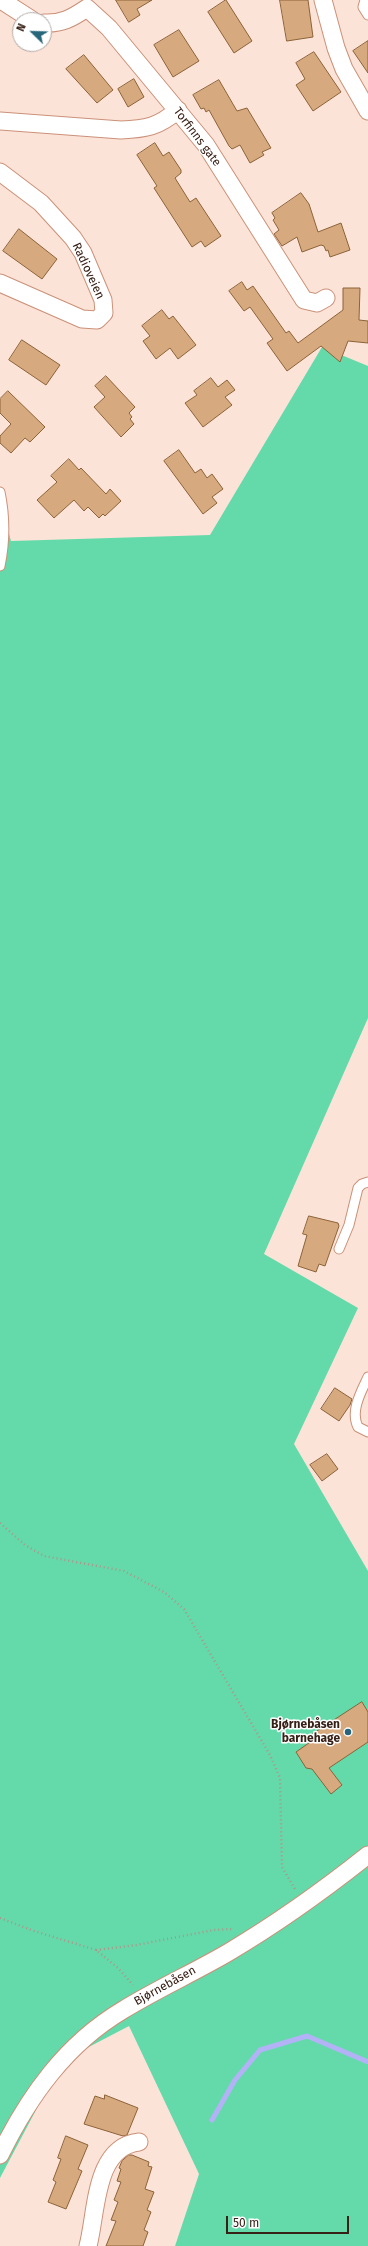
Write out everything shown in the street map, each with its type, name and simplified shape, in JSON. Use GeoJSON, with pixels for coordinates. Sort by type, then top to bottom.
{"type":"FeatureCollection","features":[{"type":"Feature","properties":{"kind":"street"},"geometry":{"type":"LineString","coordinates":[[1,0],[20,12]]}},
{"type":"Feature","properties":{"kind":"street"},"geometry":{"type":"LineString","coordinates":[[323,0],[336,48],[344,69],[368,111]]}},
{"type":"Feature","properties":{"kind":"street","name":"Torfinns gate"},"geometry":{"type":"LineString","coordinates":[[52,24],[68,21],[85,4],[109,28],[206,145],[304,300],[317,303],[326,298]]}},
{"type":"Feature","properties":{"kind":"street"},"geometry":{"type":"LineString","coordinates":[[0,122],[138,130],[156,126],[178,110]]}},
{"type":"Feature","properties":{"kind":"street","name":"Radioveien"},"geometry":{"type":"LineString","coordinates":[[0,172],[41,203],[73,238],[82,253],[103,300],[104,313],[97,320],[82,319],[0,283]]}},
{"type":"Feature","properties":{"kind":"street","name":"Bjørnebåsen"},"geometry":{"type":"LineString","coordinates":[[0,2155],[24,2109],[55,2066],[95,2029],[142,1999],[259,1934],[303,1904],[368,1855]]}},
{"type":"Feature","properties":{"kind":"street"},"geometry":{"type":"LineString","coordinates":[[88,2246],[94,2225],[99,2190],[111,2156],[124,2146],[139,2142]]}},
{"type":"Feature","properties":{"kind":"lane"},"geometry":{"type":"LineString","coordinates":[[365,0],[363,7],[368,15]]}},
{"type":"Feature","properties":{"kind":"lane"},"geometry":{"type":"LineString","coordinates":[[0,492],[4,524],[3,553],[0,566]]}},
{"type":"Feature","properties":{"kind":"lane"},"geometry":{"type":"LineString","coordinates":[[339,1249],[349,1225],[358,1188],[362,1184],[368,1182]]}},
{"type":"Feature","properties":{"kind":"lane"},"geometry":{"type":"LineString","coordinates":[[368,1377],[357,1402],[355,1414],[358,1427],[368,1432]]}},
{"type":"Feature","properties":{"kind":"path"},"geometry":{"type":"LineString","coordinates":[[0,1523],[25,1545],[44,1556],[124,1571],[164,1592],[184,1609],[270,1755],[280,1778],[282,1868],[303,1904]]}},
{"type":"Feature","properties":{"kind":"path"},"geometry":{"type":"LineString","coordinates":[[0,1918],[34,1931],[96,1950],[118,1968],[142,1999]]}},
{"type":"Feature","properties":{"kind":"path"},"geometry":{"type":"LineString","coordinates":[[96,1950],[136,1945],[214,1930],[249,1929],[259,1934]]}},
{"type":"Feature","properties":{"kind":"green space"},"geometry":{"type":"Polygon","coordinates":[[[322,347],[368,366],[368,1018],[264,1254],[358,1308],[294,1444],[368,1571],[368,2246],[175,2246],[199,2174],[129,2026],[62,2061],[0,2178],[0,501],[11,541],[210,535],[322,347]]]}},
{"type":"Feature","properties":{"kind":"building"},"geometry":{"type":"Polygon","coordinates":[[[116,0],[152,0],[137,9],[140,15],[129,22],[116,0]]]}},
{"type":"Feature","properties":{"kind":"building"},"geometry":{"type":"Polygon","coordinates":[[[226,0],[252,41],[234,53],[208,12],[226,0]]]}},
{"type":"Feature","properties":{"kind":"building"},"geometry":{"type":"Polygon","coordinates":[[[280,0],[308,0],[313,37],[287,41],[280,0]]]}},
{"type":"Feature","properties":{"kind":"building"},"geometry":{"type":"Polygon","coordinates":[[[179,30],[199,61],[173,77],[154,45],[179,30]]]}},
{"type":"Feature","properties":{"kind":"building"},"geometry":{"type":"Polygon","coordinates":[[[368,41],[368,73],[353,51],[368,41]]]}},
{"type":"Feature","properties":{"kind":"building"},"geometry":{"type":"Polygon","coordinates":[[[314,52],[341,92],[313,111],[296,85],[305,79],[296,63],[314,52]]]}},
{"type":"Feature","properties":{"kind":"building"},"geometry":{"type":"Polygon","coordinates":[[[84,55],[113,90],[97,103],[66,69],[84,55]]]}},
{"type":"Feature","properties":{"kind":"building"},"geometry":{"type":"Polygon","coordinates":[[[134,79],[144,97],[128,107],[118,89],[134,79]]]}},
{"type":"Feature","properties":{"kind":"building"},"geometry":{"type":"Polygon","coordinates":[[[219,80],[237,111],[247,108],[271,148],[262,152],[264,155],[250,163],[240,145],[232,149],[229,146],[209,110],[206,112],[204,108],[201,109],[193,95],[219,80]]]}},
{"type":"Feature","properties":{"kind":"building"},"geometry":{"type":"Polygon","coordinates":[[[155,143],[163,156],[169,152],[181,170],[181,173],[175,178],[190,202],[196,198],[221,236],[205,247],[201,241],[192,247],[154,188],[157,186],[137,155],[155,143]]]}},
{"type":"Feature","properties":{"kind":"building"},"geometry":{"type":"Polygon","coordinates":[[[301,193],[309,204],[318,232],[341,223],[350,250],[330,257],[328,250],[326,251],[324,246],[321,245],[302,252],[297,237],[282,246],[274,234],[279,230],[273,220],[275,218],[272,213],[301,193]]]}},
{"type":"Feature","properties":{"kind":"building"},"geometry":{"type":"Polygon","coordinates":[[[19,229],[57,259],[42,279],[3,251],[19,229]]]}},
{"type":"Feature","properties":{"kind":"building"},"geometry":{"type":"Polygon","coordinates":[[[242,282],[247,290],[253,286],[286,333],[289,331],[298,343],[343,310],[343,288],[360,288],[359,320],[368,321],[368,343],[348,341],[340,362],[321,346],[287,371],[267,343],[273,339],[250,307],[244,311],[229,291],[242,282]]]}},
{"type":"Feature","properties":{"kind":"building"},"geometry":{"type":"Polygon","coordinates":[[[162,310],[169,319],[173,316],[196,345],[178,359],[170,348],[156,359],[143,341],[150,336],[142,326],[162,310]]]}},
{"type":"Feature","properties":{"kind":"building"},"geometry":{"type":"Polygon","coordinates":[[[22,340],[60,365],[46,385],[9,360],[22,340]]]}},
{"type":"Feature","properties":{"kind":"building"},"geometry":{"type":"Polygon","coordinates":[[[106,376],[135,407],[129,413],[132,417],[130,419],[134,424],[121,437],[94,407],[105,397],[95,386],[106,376]]]}},
{"type":"Feature","properties":{"kind":"building"},"geometry":{"type":"Polygon","coordinates":[[[211,378],[218,387],[227,380],[235,390],[225,397],[232,405],[203,427],[185,403],[197,395],[194,391],[211,378]]]}},
{"type":"Feature","properties":{"kind":"building"},"geometry":{"type":"Polygon","coordinates":[[[8,391],[45,427],[30,442],[25,438],[11,453],[0,443],[0,436],[11,424],[0,413],[0,399],[8,391]]]}},
{"type":"Feature","properties":{"kind":"building"},"geometry":{"type":"Polygon","coordinates":[[[179,450],[195,473],[201,469],[207,478],[212,474],[223,489],[212,497],[217,503],[203,514],[164,461],[179,450]]]}},
{"type":"Feature","properties":{"kind":"building"},"geometry":{"type":"Polygon","coordinates":[[[69,459],[79,470],[81,468],[106,494],[110,489],[121,501],[105,516],[103,514],[99,518],[88,507],[84,511],[74,500],[54,518],[37,500],[57,482],[51,476],[69,459]]]}},
{"type":"Feature","properties":{"kind":"building"},"geometry":{"type":"Polygon","coordinates":[[[309,1216],[338,1223],[339,1226],[325,1266],[319,1264],[316,1272],[298,1266],[307,1235],[303,1234],[309,1216]]]}},
{"type":"Feature","properties":{"kind":"building"},"geometry":{"type":"Polygon","coordinates":[[[335,1388],[352,1399],[350,1405],[339,1421],[321,1409],[335,1388]]]}},
{"type":"Feature","properties":{"kind":"building"},"geometry":{"type":"Polygon","coordinates":[[[327,1454],[338,1469],[322,1481],[310,1465],[327,1454]]]}},
{"type":"Feature","properties":{"kind":"building"},"geometry":{"type":"Polygon","coordinates":[[[362,1702],[368,1712],[368,1742],[329,1768],[342,1785],[331,1794],[312,1769],[306,1768],[296,1752],[316,1738],[313,1734],[362,1702]]]}},
{"type":"Feature","properties":{"kind":"building"},"geometry":{"type":"Polygon","coordinates":[[[105,2095],[138,2108],[127,2135],[123,2136],[84,2124],[95,2096],[104,2099],[105,2095]]]}},
{"type":"Feature","properties":{"kind":"building"},"geometry":{"type":"Polygon","coordinates":[[[66,2136],[88,2145],[78,2169],[82,2171],[66,2209],[48,2202],[56,2182],[53,2180],[61,2159],[58,2158],[66,2136]]]}},
{"type":"Feature","properties":{"kind":"building"},"geometry":{"type":"Polygon","coordinates":[[[129,2155],[149,2162],[148,2166],[152,2167],[145,2189],[154,2192],[147,2210],[151,2212],[144,2230],[148,2232],[143,2246],[106,2246],[116,2221],[111,2220],[118,2202],[114,2200],[121,2182],[117,2181],[121,2169],[119,2168],[122,2161],[129,2155]]]}},
{"type":"Feature","properties":{"kind":"waterway"},"geometry":{"type":"LineString","coordinates":[[212,2120],[235,2080],[260,2050],[307,2036],[368,2062]]}},
{"type":"Feature","properties":{"kind":"place","name":"Bjørnebåsen barnehage"},"geometry":{"type":"Point","coordinates":[348,1732]}}]}
